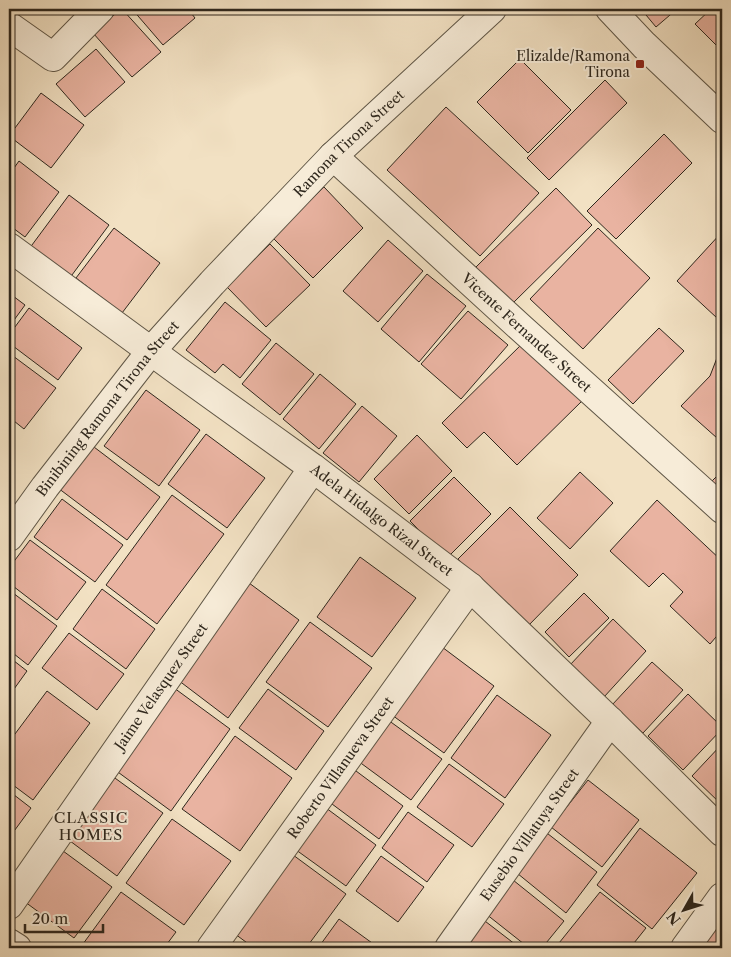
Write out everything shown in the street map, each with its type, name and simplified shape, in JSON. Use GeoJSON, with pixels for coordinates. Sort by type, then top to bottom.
{"type":"FeatureCollection","features":[{"type":"Feature","properties":{"kind":"street"},"geometry":{"type":"LineString","coordinates":[[9,26],[53,57],[100,9]]}},
{"type":"Feature","properties":{"kind":"street","name":"Ramona Tirona Street"},"geometry":{"type":"LineString","coordinates":[[212,283],[333,156],[492,9]]}},
{"type":"Feature","properties":{"kind":"street"},"geometry":{"type":"LineString","coordinates":[[610,9],[644,45],[722,119]]}},
{"type":"Feature","properties":{"kind":"street","name":"Vicente Fernandez Street"},"geometry":{"type":"LineString","coordinates":[[333,156],[722,509]]}},
{"type":"Feature","properties":{"kind":"street","name":"Adela Hidalgo Rizal Street"},"geometry":{"type":"LineString","coordinates":[[9,247],[313,468],[470,587],[610,721],[722,832]]}},
{"type":"Feature","properties":{"kind":"street","name":"Binibining Ramona Tirona Street"},"geometry":{"type":"LineString","coordinates":[[9,537],[45,487],[151,351],[212,283]]}},
{"type":"Feature","properties":{"kind":"street","name":"Jaime Velasquez Street"},"geometry":{"type":"LineString","coordinates":[[9,905],[313,468]]}},
{"type":"Feature","properties":{"kind":"street","name":"Roberto Villanueva Street"},"geometry":{"type":"LineString","coordinates":[[211,948],[470,587]]}},
{"type":"Feature","properties":{"kind":"street","name":"Eusebio Villatuya Street"},"geometry":{"type":"LineString","coordinates":[[449,948],[610,721]]}},
{"type":"Feature","properties":{"kind":"street"},"geometry":{"type":"LineString","coordinates":[[685,948],[722,897]]}},
{"type":"Feature","properties":{"kind":"street"},"geometry":{"type":"LineString","coordinates":[[9,943],[17,948]]}},
{"type":"Feature","properties":{"kind":"building"},"geometry":{"type":"Polygon","coordinates":[[[121,9],[161,52],[132,77],[93,33],[121,9]]]}},
{"type":"Feature","properties":{"kind":"building"},"geometry":{"type":"Polygon","coordinates":[[[132,9],[188,9],[195,18],[163,45],[132,9]]]}},
{"type":"Feature","properties":{"kind":"building"},"geometry":{"type":"Polygon","coordinates":[[[641,9],[677,9],[656,27],[641,9]]]}},
{"type":"Feature","properties":{"kind":"building"},"geometry":{"type":"Polygon","coordinates":[[[711,9],[722,9],[722,51],[695,24],[711,9]]]}},
{"type":"Feature","properties":{"kind":"building"},"geometry":{"type":"Polygon","coordinates":[[[96,49],[125,82],[85,117],[56,84],[96,49]]]}},
{"type":"Feature","properties":{"kind":"building"},"geometry":{"type":"Polygon","coordinates":[[[520,59],[571,110],[528,153],[477,102],[520,59]]]}},
{"type":"Feature","properties":{"kind":"building"},"geometry":{"type":"Polygon","coordinates":[[[605,80],[627,103],[549,180],[527,158],[605,80]]]}},
{"type":"Feature","properties":{"kind":"building"},"geometry":{"type":"Polygon","coordinates":[[[41,93],[84,125],[51,168],[9,136],[41,93]]]}},
{"type":"Feature","properties":{"kind":"building"},"geometry":{"type":"Polygon","coordinates":[[[446,107],[539,193],[480,256],[387,170],[446,107]]]}},
{"type":"Feature","properties":{"kind":"building"},"geometry":{"type":"Polygon","coordinates":[[[664,134],[692,163],[616,239],[587,211],[664,134]]]}},
{"type":"Feature","properties":{"kind":"building"},"geometry":{"type":"Polygon","coordinates":[[[19,161],[59,192],[25,237],[9,225],[9,175],[19,161]]]}},
{"type":"Feature","properties":{"kind":"building"},"geometry":{"type":"Polygon","coordinates":[[[324,187],[363,228],[313,278],[273,238],[324,187]]]}},
{"type":"Feature","properties":{"kind":"building"},"geometry":{"type":"Polygon","coordinates":[[[556,188],[592,225],[512,304],[476,267],[556,188]]]}},
{"type":"Feature","properties":{"kind":"building"},"geometry":{"type":"Polygon","coordinates":[[[69,195],[109,225],[69,279],[29,249],[69,195]]]}},
{"type":"Feature","properties":{"kind":"building"},"geometry":{"type":"Polygon","coordinates":[[[114,228],[160,263],[122,313],[76,278],[114,228]]]}},
{"type":"Feature","properties":{"kind":"building"},"geometry":{"type":"Polygon","coordinates":[[[598,228],[650,278],[583,349],[530,299],[598,228]]]}},
{"type":"Feature","properties":{"kind":"building"},"geometry":{"type":"Polygon","coordinates":[[[722,232],[722,312],[717,318],[677,281],[722,232]]]}},
{"type":"Feature","properties":{"kind":"building"},"geometry":{"type":"Polygon","coordinates":[[[388,240],[423,271],[378,322],[343,291],[388,240]]]}},
{"type":"Feature","properties":{"kind":"building"},"geometry":{"type":"Polygon","coordinates":[[[270,244],[310,285],[266,327],[227,287],[270,244]]]}},
{"type":"Feature","properties":{"kind":"building"},"geometry":{"type":"Polygon","coordinates":[[[427,274],[466,306],[419,362],[381,329],[427,274]]]}},
{"type":"Feature","properties":{"kind":"building"},"geometry":{"type":"Polygon","coordinates":[[[9,293],[25,305],[9,327],[9,293]]]}},
{"type":"Feature","properties":{"kind":"building"},"geometry":{"type":"Polygon","coordinates":[[[225,302],[271,340],[240,378],[223,364],[215,373],[186,350],[225,302]]]}},
{"type":"Feature","properties":{"kind":"building"},"geometry":{"type":"Polygon","coordinates":[[[29,308],[82,348],[58,380],[9,343],[9,335],[29,308]]]}},
{"type":"Feature","properties":{"kind":"building"},"geometry":{"type":"Polygon","coordinates":[[[468,311],[508,345],[461,399],[421,364],[468,311]]]}},
{"type":"Feature","properties":{"kind":"building"},"geometry":{"type":"Polygon","coordinates":[[[659,328],[684,351],[633,404],[608,380],[659,328]]]}},
{"type":"Feature","properties":{"kind":"building"},"geometry":{"type":"Polygon","coordinates":[[[526,340],[584,399],[517,465],[484,432],[467,448],[442,423],[526,340]]]}},
{"type":"Feature","properties":{"kind":"building"},"geometry":{"type":"Polygon","coordinates":[[[276,343],[314,374],[280,415],[242,384],[276,343]]]}},
{"type":"Feature","properties":{"kind":"building"},"geometry":{"type":"Polygon","coordinates":[[[720,350],[722,351],[722,433],[717,438],[681,406],[710,376],[720,350]]]}},
{"type":"Feature","properties":{"kind":"building"},"geometry":{"type":"Polygon","coordinates":[[[9,353],[56,388],[24,429],[9,417],[9,353]]]}},
{"type":"Feature","properties":{"kind":"building"},"geometry":{"type":"Polygon","coordinates":[[[320,374],[356,404],[319,449],[283,419],[320,374]]]}},
{"type":"Feature","properties":{"kind":"building"},"geometry":{"type":"Polygon","coordinates":[[[146,390],[200,430],[159,486],[104,446],[146,390]]]}},
{"type":"Feature","properties":{"kind":"building"},"geometry":{"type":"Polygon","coordinates":[[[362,406],[397,436],[359,482],[323,453],[362,406]]]}},
{"type":"Feature","properties":{"kind":"building"},"geometry":{"type":"Polygon","coordinates":[[[9,426],[14,430],[9,437],[9,426]]]}},
{"type":"Feature","properties":{"kind":"building"},"geometry":{"type":"Polygon","coordinates":[[[206,434],[265,478],[227,528],[168,484],[206,434]]]}},
{"type":"Feature","properties":{"kind":"building"},"geometry":{"type":"Polygon","coordinates":[[[417,435],[452,471],[409,514],[374,479],[417,435]]]}},
{"type":"Feature","properties":{"kind":"building"},"geometry":{"type":"Polygon","coordinates":[[[90,444],[160,497],[127,540],[58,488],[90,444]]]}},
{"type":"Feature","properties":{"kind":"building"},"geometry":{"type":"Polygon","coordinates":[[[722,471],[722,498],[709,484],[722,471]]]}},
{"type":"Feature","properties":{"kind":"building"},"geometry":{"type":"Polygon","coordinates":[[[580,472],[613,503],[570,549],[537,518],[580,472]]]}},
{"type":"Feature","properties":{"kind":"building"},"geometry":{"type":"Polygon","coordinates":[[[454,477],[491,514],[447,558],[410,521],[454,477]]]}},
{"type":"Feature","properties":{"kind":"building"},"geometry":{"type":"Polygon","coordinates":[[[172,495],[224,534],[157,624],[106,585],[172,495]]]}},
{"type":"Feature","properties":{"kind":"building"},"geometry":{"type":"Polygon","coordinates":[[[62,499],[123,545],[95,582],[34,537],[62,499]]]}},
{"type":"Feature","properties":{"kind":"building"},"geometry":{"type":"Polygon","coordinates":[[[657,500],[722,561],[722,630],[710,644],[670,606],[683,592],[663,573],[649,587],[610,551],[657,500]]]}},
{"type":"Feature","properties":{"kind":"building"},"geometry":{"type":"Polygon","coordinates":[[[510,507],[578,575],[526,628],[458,559],[510,507]]]}},
{"type":"Feature","properties":{"kind":"building"},"geometry":{"type":"Polygon","coordinates":[[[30,540],[86,582],[57,620],[9,583],[9,568],[30,540]]]}},
{"type":"Feature","properties":{"kind":"building"},"geometry":{"type":"Polygon","coordinates":[[[360,557],[416,598],[372,657],[317,617],[360,557]]]}},
{"type":"Feature","properties":{"kind":"building"},"geometry":{"type":"Polygon","coordinates":[[[245,580],[299,620],[228,718],[174,677],[245,580]]]}},
{"type":"Feature","properties":{"kind":"building"},"geometry":{"type":"Polygon","coordinates":[[[102,589],[155,629],[126,669],[73,629],[102,589]]]}},
{"type":"Feature","properties":{"kind":"building"},"geometry":{"type":"Polygon","coordinates":[[[9,590],[57,626],[28,665],[9,650],[9,590]]]}},
{"type":"Feature","properties":{"kind":"building"},"geometry":{"type":"Polygon","coordinates":[[[584,593],[609,618],[569,657],[545,632],[584,593]]]}},
{"type":"Feature","properties":{"kind":"building"},"geometry":{"type":"Polygon","coordinates":[[[613,619],[646,651],[604,697],[570,665],[613,619]]]}},
{"type":"Feature","properties":{"kind":"building"},"geometry":{"type":"Polygon","coordinates":[[[310,622],[372,668],[328,727],[266,682],[310,622]]]}},
{"type":"Feature","properties":{"kind":"building"},"geometry":{"type":"Polygon","coordinates":[[[69,633],[124,674],[97,710],[42,668],[69,633]]]}},
{"type":"Feature","properties":{"kind":"building"},"geometry":{"type":"Polygon","coordinates":[[[442,647],[494,686],[444,753],[392,715],[442,647]]]}},
{"type":"Feature","properties":{"kind":"building"},"geometry":{"type":"Polygon","coordinates":[[[9,657],[27,671],[9,696],[9,657]]]}},
{"type":"Feature","properties":{"kind":"building"},"geometry":{"type":"Polygon","coordinates":[[[652,662],[683,690],[643,733],[612,705],[652,662]]]}},
{"type":"Feature","properties":{"kind":"building"},"geometry":{"type":"Polygon","coordinates":[[[170,685],[230,729],[171,811],[111,767],[170,685]]]}},
{"type":"Feature","properties":{"kind":"building"},"geometry":{"type":"Polygon","coordinates":[[[268,689],[324,731],[296,770],[239,728],[268,689]]]}},
{"type":"Feature","properties":{"kind":"building"},"geometry":{"type":"Polygon","coordinates":[[[47,691],[90,723],[33,800],[9,782],[9,742],[47,691]]]}},
{"type":"Feature","properties":{"kind":"building"},"geometry":{"type":"Polygon","coordinates":[[[688,694],[722,729],[683,770],[648,736],[688,694]]]}},
{"type":"Feature","properties":{"kind":"building"},"geometry":{"type":"Polygon","coordinates":[[[497,695],[551,735],[505,798],[451,758],[497,695]]]}},
{"type":"Feature","properties":{"kind":"building"},"geometry":{"type":"Polygon","coordinates":[[[388,720],[442,759],[411,800],[358,761],[388,720]]]}},
{"type":"Feature","properties":{"kind":"building"},"geometry":{"type":"Polygon","coordinates":[[[235,736],[292,778],[240,851],[182,809],[235,736]]]}},
{"type":"Feature","properties":{"kind":"building"},"geometry":{"type":"Polygon","coordinates":[[[722,744],[722,805],[692,776],[722,744]]]}},
{"type":"Feature","properties":{"kind":"building"},"geometry":{"type":"Polygon","coordinates":[[[449,764],[504,804],[472,847],[417,807],[449,764]]]}},
{"type":"Feature","properties":{"kind":"building"},"geometry":{"type":"Polygon","coordinates":[[[352,768],[403,806],[379,839],[328,801],[352,768]]]}},
{"type":"Feature","properties":{"kind":"building"},"geometry":{"type":"Polygon","coordinates":[[[108,773],[163,813],[117,876],[62,835],[108,773]]]}},
{"type":"Feature","properties":{"kind":"building"},"geometry":{"type":"Polygon","coordinates":[[[588,780],[639,820],[602,867],[551,827],[588,780]]]}},
{"type":"Feature","properties":{"kind":"building"},"geometry":{"type":"Polygon","coordinates":[[[9,791],[31,808],[9,838],[9,791]]]}},
{"type":"Feature","properties":{"kind":"building"},"geometry":{"type":"Polygon","coordinates":[[[322,805],[376,845],[346,886],[292,847],[322,805]]]}},
{"type":"Feature","properties":{"kind":"building"},"geometry":{"type":"Polygon","coordinates":[[[408,812],[454,845],[427,882],[382,848],[408,812]]]}},
{"type":"Feature","properties":{"kind":"building"},"geometry":{"type":"Polygon","coordinates":[[[172,819],[231,861],[184,925],[126,883],[172,819]]]}},
{"type":"Feature","properties":{"kind":"building"},"geometry":{"type":"Polygon","coordinates":[[[640,828],[697,873],[652,929],[597,885],[640,828]]]}},
{"type":"Feature","properties":{"kind":"building"},"geometry":{"type":"Polygon","coordinates":[[[543,830],[597,872],[566,913],[512,869],[543,830]]]}},
{"type":"Feature","properties":{"kind":"building"},"geometry":{"type":"Polygon","coordinates":[[[59,848],[112,887],[74,938],[21,899],[59,848]]]}},
{"type":"Feature","properties":{"kind":"building"},"geometry":{"type":"Polygon","coordinates":[[[289,852],[346,894],[306,948],[254,948],[231,931],[289,852]]]}},
{"type":"Feature","properties":{"kind":"building"},"geometry":{"type":"Polygon","coordinates":[[[381,856],[424,887],[398,922],[356,891],[381,856]]]}},
{"type":"Feature","properties":{"kind":"building"},"geometry":{"type":"Polygon","coordinates":[[[508,876],[564,921],[542,948],[529,948],[481,910],[508,876]]]}},
{"type":"Feature","properties":{"kind":"building"},"geometry":{"type":"Polygon","coordinates":[[[121,892],[176,932],[164,948],[80,948],[121,892]]]}},
{"type":"Feature","properties":{"kind":"building"},"geometry":{"type":"Polygon","coordinates":[[[600,892],[646,928],[630,948],[555,948],[600,892]]]}},
{"type":"Feature","properties":{"kind":"building"},"geometry":{"type":"Polygon","coordinates":[[[481,918],[520,948],[458,948],[481,918]]]}},
{"type":"Feature","properties":{"kind":"building"},"geometry":{"type":"Polygon","coordinates":[[[339,919],[379,948],[318,948],[339,919]]]}},
{"type":"Feature","properties":{"kind":"building"},"geometry":{"type":"Polygon","coordinates":[[[722,920],[722,948],[700,948],[722,920]]]}},
{"type":"Feature","properties":{"kind":"building"},"geometry":{"type":"Polygon","coordinates":[[[228,939],[240,948],[221,948],[228,939]]]}},
{"type":"Feature","properties":{"kind":"place","name":"Elizalde/Ramona Tirona"},"geometry":{"type":"Point","coordinates":[640,64]}},
{"type":"Feature","properties":{"kind":"district","name":"CLASSIC HOMES"},"geometry":{"type":"Point","coordinates":[91,826]}}]}
